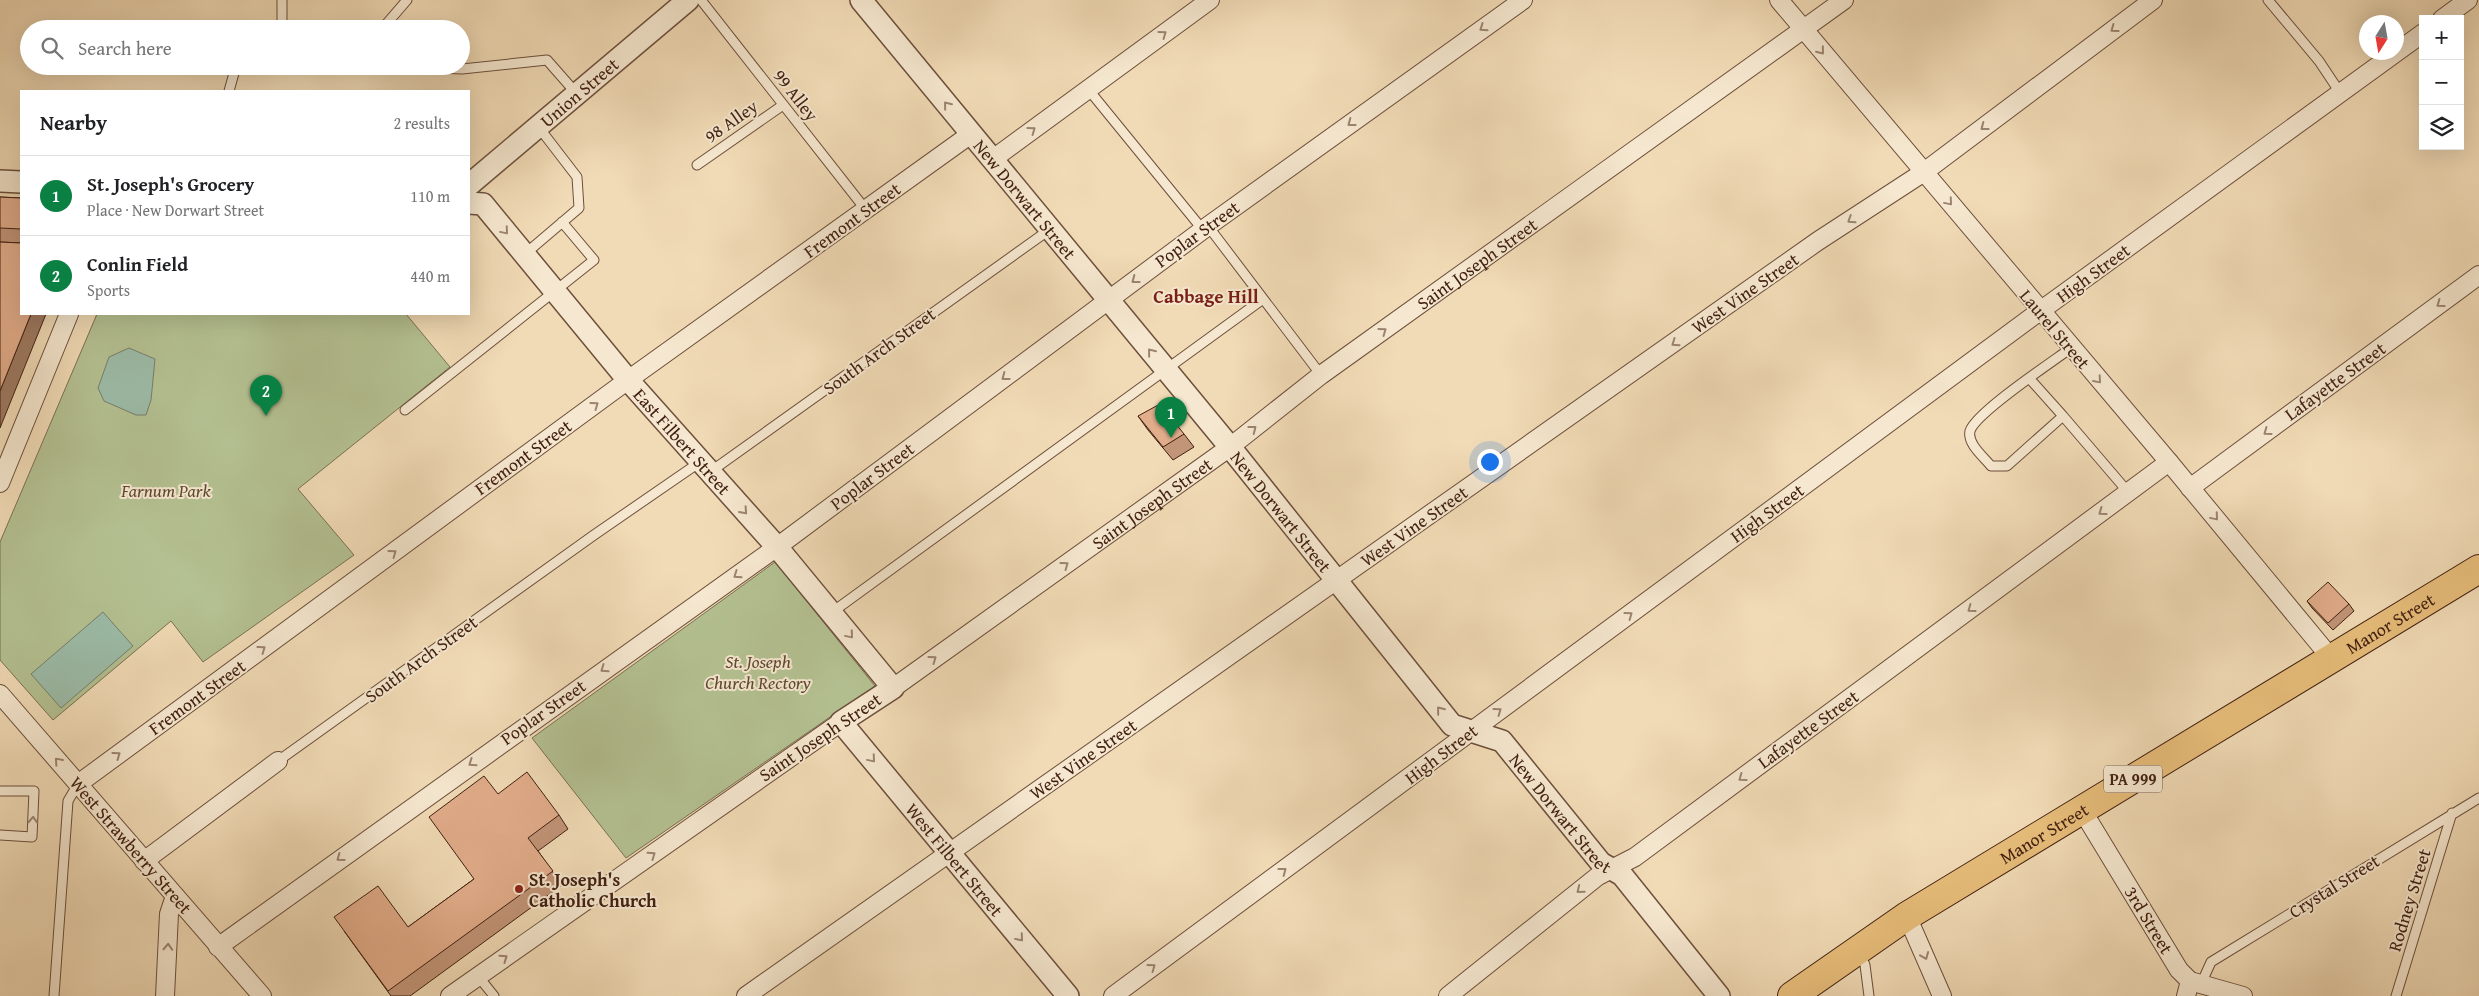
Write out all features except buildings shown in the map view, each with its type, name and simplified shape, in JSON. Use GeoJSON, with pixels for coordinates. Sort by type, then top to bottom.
{"type":"FeatureCollection","features":[{"type":"Feature","properties":{"kind":"main road","name":"Manor Street"},"geometry":{"type":"LineString","coordinates":[[1792,996],[1907,916],[2479,569]]}},
{"type":"Feature","properties":{"kind":"street","name":"Union Street"},"geometry":{"type":"LineString","coordinates":[[470,184],[537,125],[688,0]]}},
{"type":"Feature","properties":{"kind":"street","name":"New Dorwart Street"},"geometry":{"type":"LineString","coordinates":[[861,0],[993,159],[1048,230],[1230,447],[1452,725],[1502,741],[1601,863],[1622,876],[1719,996]]}},
{"type":"Feature","properties":{"kind":"street"},"geometry":{"type":"LineString","coordinates":[[993,159],[1210,0]]}},
{"type":"Feature","properties":{"kind":"street","name":"Poplar Street"},"geometry":{"type":"LineString","coordinates":[[218,947],[445,782],[776,547],[1205,228],[1523,0]]}},
{"type":"Feature","properties":{"kind":"street","name":"Laurel Street"},"geometry":{"type":"LineString","coordinates":[[1779,0],[2169,462],[2331,658]]}},
{"type":"Feature","properties":{"kind":"street","name":"Saint Joseph Street"},"geometry":{"type":"LineString","coordinates":[[450,996],[840,722],[893,688],[1230,447],[1321,375],[1844,0]]}},
{"type":"Feature","properties":{"kind":"street","name":"West Vine Street"},"geometry":{"type":"LineString","coordinates":[[746,996],[1818,241],[1924,172],[2153,0]]}},
{"type":"Feature","properties":{"kind":"street"},"geometry":{"type":"LineString","coordinates":[[2447,15],[2468,0]]}},
{"type":"Feature","properties":{"kind":"street","name":"High Street"},"geometry":{"type":"LineString","coordinates":[[1113,996],[2040,311],[2419,36]]}},
{"type":"Feature","properties":{"kind":"street","name":"Fremont Street"},"geometry":{"type":"LineString","coordinates":[[78,784],[628,380],[971,134]]}},
{"type":"Feature","properties":{"kind":"street"},"geometry":{"type":"LineString","coordinates":[[0,181],[20,182]]}},
{"type":"Feature","properties":{"kind":"street","name":"East Filbert Street"},"geometry":{"type":"LineString","coordinates":[[470,203],[483,204],[628,380],[776,547],[893,688]]}},
{"type":"Feature","properties":{"kind":"street","name":"Lafayette Street"},"geometry":{"type":"LineString","coordinates":[[2190,488],[2479,275]]}},
{"type":"Feature","properties":{"kind":"street"},"geometry":{"type":"LineString","coordinates":[[0,483],[69,315]]}},
{"type":"Feature","properties":{"kind":"street","name":"Lafayette Street"},"geometry":{"type":"LineString","coordinates":[[1448,996],[1598,876],[1635,857],[2169,462]]}},
{"type":"Feature","properties":{"kind":"street","name":"West Strawberry Street"},"geometry":{"type":"LineString","coordinates":[[0,694],[262,996]]}},
{"type":"Feature","properties":{"kind":"street","name":"West Filbert Street"},"geometry":{"type":"LineString","coordinates":[[840,722],[1068,996]]}},
{"type":"Feature","properties":{"kind":"street","name":"South Arch Street"},"geometry":{"type":"LineString","coordinates":[[144,861],[278,761]]}},
{"type":"Feature","properties":{"kind":"street","name":"3rd Street"},"geometry":{"type":"LineString","coordinates":[[2082,810],[2179,970],[2192,987]]}},
{"type":"Feature","properties":{"kind":"street"},"geometry":{"type":"LineString","coordinates":[[165,996],[170,914],[173,902],[177,899]]}},
{"type":"Feature","properties":{"kind":"street"},"geometry":{"type":"LineString","coordinates":[[1907,916],[1942,996]]}},
{"type":"Feature","properties":{"kind":"street"},"geometry":{"type":"LineString","coordinates":[[2192,987],[2243,996]]}},
{"type":"Feature","properties":{"kind":"lane"},"geometry":{"type":"LineString","coordinates":[[282,0],[282,20]]}},
{"type":"Feature","properties":{"kind":"lane"},"geometry":{"type":"LineString","coordinates":[[390,20],[407,0]]}},
{"type":"Feature","properties":{"kind":"lane","name":"99 Alley"},"geometry":{"type":"LineString","coordinates":[[701,0],[866,210]]}},
{"type":"Feature","properties":{"kind":"lane"},"geometry":{"type":"LineString","coordinates":[[2268,0],[2319,61],[2341,94]]}},
{"type":"Feature","properties":{"kind":"lane"},"geometry":{"type":"LineString","coordinates":[[470,69],[547,60],[576,93]]}},
{"type":"Feature","properties":{"kind":"lane"},"geometry":{"type":"LineString","coordinates":[[229,90],[233,75]]}},
{"type":"Feature","properties":{"kind":"lane"},"geometry":{"type":"LineString","coordinates":[[1088,89],[1263,299],[1321,375]]}},
{"type":"Feature","properties":{"kind":"lane","name":"98 Alley"},"geometry":{"type":"LineString","coordinates":[[697,165],[783,105]]}},
{"type":"Feature","properties":{"kind":"lane"},"geometry":{"type":"LineString","coordinates":[[524,254],[579,208],[577,177],[537,125]]}},
{"type":"Feature","properties":{"kind":"lane"},"geometry":{"type":"LineString","coordinates":[[405,410],[594,260],[562,222]]}},
{"type":"Feature","properties":{"kind":"lane","name":"South Arch Street"},"geometry":{"type":"LineString","coordinates":[[278,761],[594,535],[705,467],[1048,230]]}},
{"type":"Feature","properties":{"kind":"lane"},"geometry":{"type":"LineString","coordinates":[[831,613],[1263,299]]}},
{"type":"Feature","properties":{"kind":"lane"},"geometry":{"type":"LineString","coordinates":[[2063,416],[2007,466],[1991,466],[1970,441],[1970,431],[1976,420],[2071,348]]}},
{"type":"Feature","properties":{"kind":"lane"},"geometry":{"type":"LineString","coordinates":[[2030,378],[2128,492]]}},
{"type":"Feature","properties":{"kind":"lane"},"geometry":{"type":"LineString","coordinates":[[54,996],[68,801],[78,784]]}},
{"type":"Feature","properties":{"kind":"lane"},"geometry":{"type":"LineString","coordinates":[[0,791],[34,791],[32,837],[0,835]]}},
{"type":"Feature","properties":{"kind":"lane","name":"Crystal Street"},"geometry":{"type":"LineString","coordinates":[[2192,987],[2211,962],[2479,798]]}},
{"type":"Feature","properties":{"kind":"lane","name":"Rodney Street"},"geometry":{"type":"LineString","coordinates":[[2396,996],[2452,813]]}},
{"type":"Feature","properties":{"kind":"lane"},"geometry":{"type":"LineString","coordinates":[[1858,949],[1865,965],[1869,996]]}},
{"type":"Feature","properties":{"kind":"lane"},"geometry":{"type":"LineString","coordinates":[[478,976],[494,996]]}},
{"type":"Feature","properties":{"kind":"green space","name":"Farnum Park"},"geometry":{"type":"Polygon","coordinates":[[[97,315],[407,315],[450,367],[298,489],[354,555],[203,662],[171,621],[53,720],[0,660],[0,542],[97,315]]]}},
{"type":"Feature","properties":{"kind":"green space","name":"St. Joseph Church Rectory"},"geometry":{"type":"Polygon","coordinates":[[[775,562],[875,686],[626,858],[532,738],[775,562]]]}},
{"type":"Feature","properties":{"kind":"shaded area"},"geometry":{"type":"Polygon","coordinates":[[[129,348],[155,359],[151,400],[146,415],[136,415],[104,401],[98,388],[109,357],[129,348]]]}},
{"type":"Feature","properties":{"kind":"shaded area"},"geometry":{"type":"Polygon","coordinates":[[[103,612],[133,646],[61,708],[31,674],[103,612]]]}},
{"type":"Feature","properties":{"kind":"place","name":"Conlin Field"},"geometry":{"type":"Point","coordinates":[266,416]}},
{"type":"Feature","properties":{"kind":"place","name":"St. Joseph's Grocery"},"geometry":{"type":"Point","coordinates":[1171,438]}},
{"type":"Feature","properties":{"kind":"place","name":"St. Joseph's Catholic Church"},"geometry":{"type":"Point","coordinates":[519,889]}},
{"type":"Feature","properties":{"kind":"district","name":"Cabbage Hill"},"geometry":{"type":"Point","coordinates":[1206,296]}}]}
